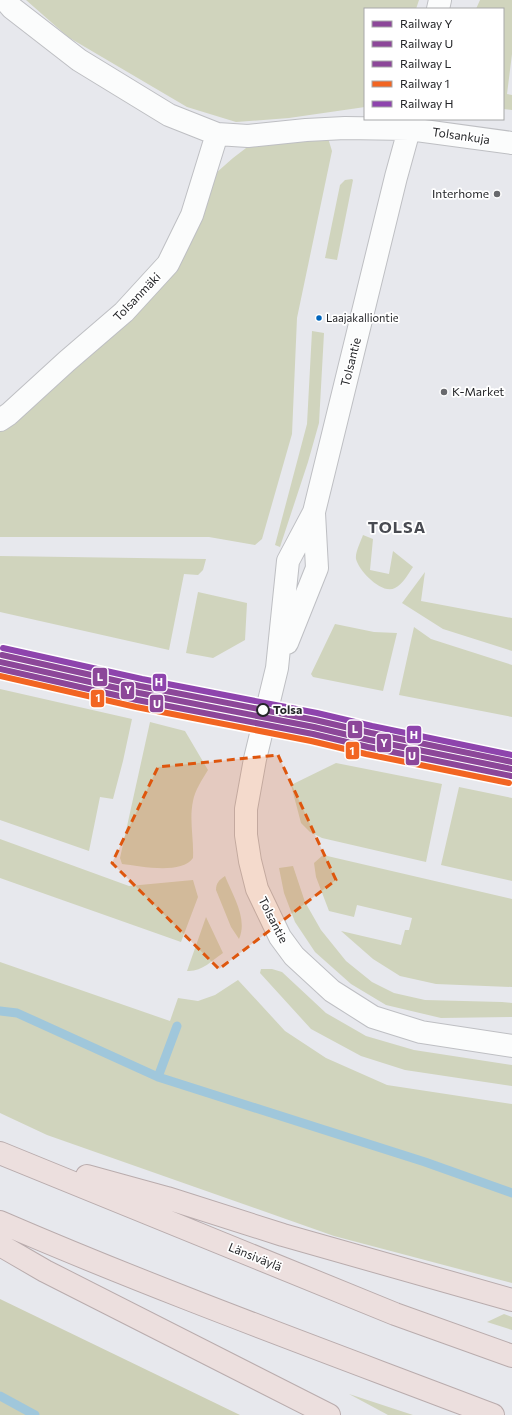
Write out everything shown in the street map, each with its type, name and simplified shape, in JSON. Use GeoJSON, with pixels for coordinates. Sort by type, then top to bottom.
{"type":"FeatureCollection","features":[{"type":"Feature","properties":{"kind":"highway"},"geometry":{"type":"LineString","coordinates":[[0,1153],[168,1198],[290,1237],[512,1300]]}},
{"type":"Feature","properties":{"kind":"highway","name":"Länsiväylä"},"geometry":{"type":"LineString","coordinates":[[0,1153],[395,1314],[512,1356]]}},
{"type":"Feature","properties":{"kind":"highway"},"geometry":{"type":"LineString","coordinates":[[0,1222],[55,1246],[493,1415]]}},
{"type":"Feature","properties":{"kind":"highway"},"geometry":{"type":"LineString","coordinates":[[0,1245],[45,1272],[329,1415]]}},
{"type":"Feature","properties":{"kind":"street","name":"Tolsankuja"},"geometry":{"type":"LineString","coordinates":[[5,0],[12,8],[79,60],[169,115],[217,134],[248,136],[306,130],[411,124],[512,143]]}},
{"type":"Feature","properties":{"kind":"street","name":"Tolsantie"},"geometry":{"type":"LineString","coordinates":[[411,124],[396,177],[314,512],[288,561],[277,668],[255,759],[246,809],[246,835],[250,861],[258,889],[280,937],[294,956],[332,991],[373,1017],[421,1032],[512,1046]]}},
{"type":"Feature","properties":{"kind":"street","name":"Tolsanmäki"},"geometry":{"type":"LineString","coordinates":[[0,420],[9,414],[124,312],[168,264],[192,215],[217,134]]}},
{"type":"Feature","properties":{"kind":"street","name":"Tolsantie"},"geometry":{"type":"LineString","coordinates":[[277,668],[317,568],[314,512]]}},
{"type":"Feature","properties":{"kind":"highlighted area"},"geometry":{"type":"Polygon","coordinates":[[[278,755],[336,880],[219,969],[112,863],[158,767],[278,755]]]}},
{"type":"Feature","properties":{"kind":"green space"},"geometry":{"type":"Polygon","coordinates":[[[26,0],[419,0],[416,8],[364,8],[364,107],[289,118],[236,122],[187,107],[68,37],[26,0]]]}},
{"type":"Feature","properties":{"kind":"green space"},"geometry":{"type":"Polygon","coordinates":[[[480,0],[512,0],[512,54],[507,94],[512,95],[512,110],[504,109],[504,8],[476,8],[480,0]]]}},
{"type":"Feature","properties":{"kind":"green space"},"geometry":{"type":"Polygon","coordinates":[[[328,138],[332,151],[297,318],[292,434],[262,539],[255,545],[209,537],[0,537],[0,431],[73,363],[189,235],[216,173],[250,145],[328,138]]]}},
{"type":"Feature","properties":{"kind":"green space"},"geometry":{"type":"Polygon","coordinates":[[[352,179],[337,260],[325,258],[340,185],[345,180],[352,179]]]}},
{"type":"Feature","properties":{"kind":"green space"},"geometry":{"type":"Polygon","coordinates":[[[312,331],[324,333],[319,423],[308,462],[280,547],[275,545],[307,424],[312,331]]]}},
{"type":"Feature","properties":{"kind":"green space"},"geometry":{"type":"Polygon","coordinates":[[[363,535],[373,539],[370,570],[389,574],[393,551],[413,567],[405,579],[395,588],[384,588],[378,585],[366,575],[358,564],[356,559],[357,550],[363,535]]]}},
{"type":"Feature","properties":{"kind":"green space"},"geometry":{"type":"Polygon","coordinates":[[[0,556],[206,559],[203,570],[198,575],[184,574],[169,650],[0,612],[0,556]]]}},
{"type":"Feature","properties":{"kind":"green space"},"geometry":{"type":"Polygon","coordinates":[[[425,572],[421,601],[512,618],[512,651],[443,629],[402,603],[425,572]]]}},
{"type":"Feature","properties":{"kind":"green space"},"geometry":{"type":"Polygon","coordinates":[[[198,592],[247,603],[245,640],[213,658],[186,653],[198,592]]]}},
{"type":"Feature","properties":{"kind":"green space"},"geometry":{"type":"Polygon","coordinates":[[[335,624],[374,632],[397,633],[383,691],[313,677],[311,674],[335,624]]]}},
{"type":"Feature","properties":{"kind":"green space"},"geometry":{"type":"Polygon","coordinates":[[[414,627],[431,639],[512,665],[512,717],[399,695],[414,627]]]}},
{"type":"Feature","properties":{"kind":"green space"},"geometry":{"type":"Polygon","coordinates":[[[0,689],[132,719],[113,799],[100,797],[89,851],[0,820],[0,689]]]}},
{"type":"Feature","properties":{"kind":"green space"},"geometry":{"type":"Polygon","coordinates":[[[150,722],[185,731],[208,770],[197,789],[193,801],[191,815],[193,858],[187,863],[170,868],[122,864],[120,858],[150,722]]]}},
{"type":"Feature","properties":{"kind":"green space"},"geometry":{"type":"Polygon","coordinates":[[[336,763],[442,784],[426,862],[322,838],[310,832],[301,823],[291,785],[336,763]]]}},
{"type":"Feature","properties":{"kind":"green space"},"geometry":{"type":"Polygon","coordinates":[[[459,787],[512,798],[512,881],[441,865],[459,787]]]}},
{"type":"Feature","properties":{"kind":"green space"},"geometry":{"type":"Polygon","coordinates":[[[0,839],[129,886],[193,880],[198,897],[181,942],[0,878],[0,839]]]}},
{"type":"Feature","properties":{"kind":"green space"},"geometry":{"type":"Polygon","coordinates":[[[323,855],[512,899],[512,987],[436,984],[400,976],[373,959],[341,931],[401,945],[405,930],[409,930],[412,918],[357,905],[354,917],[329,911],[316,877],[314,863],[323,855]]]}},
{"type":"Feature","properties":{"kind":"green space"},"geometry":{"type":"Polygon","coordinates":[[[293,866],[305,902],[321,930],[346,961],[372,982],[394,993],[425,1000],[512,1003],[512,1017],[441,1018],[386,1005],[351,984],[315,952],[295,922],[284,893],[279,868],[293,866]]]}},
{"type":"Feature","properties":{"kind":"green space"},"geometry":{"type":"Polygon","coordinates":[[[225,876],[241,916],[242,924],[239,939],[231,927],[216,890],[218,882],[225,876]]]}},
{"type":"Feature","properties":{"kind":"green space"},"geometry":{"type":"Polygon","coordinates":[[[206,917],[223,953],[202,968],[187,971],[206,917]]]}},
{"type":"Feature","properties":{"kind":"green space"},"geometry":{"type":"Polygon","coordinates":[[[0,962],[170,1021],[178,998],[198,1001],[215,995],[238,980],[285,1031],[326,1058],[387,1085],[512,1104],[512,1283],[334,1236],[47,1135],[0,1113],[0,962]]]}},
{"type":"Feature","properties":{"kind":"green space"},"geometry":{"type":"Polygon","coordinates":[[[261,969],[272,969],[282,972],[326,1013],[366,1036],[414,1050],[512,1065],[512,1086],[405,1070],[361,1056],[311,1029],[260,973],[261,969]]]}},
{"type":"Feature","properties":{"kind":"green space"},"geometry":{"type":"Polygon","coordinates":[[[0,1299],[240,1415],[0,1415],[0,1299]]]}},
{"type":"Feature","properties":{"kind":"green space"},"geometry":{"type":"Polygon","coordinates":[[[504,1314],[512,1317],[512,1330],[487,1322],[504,1314]]]}},
{"type":"Feature","properties":{"kind":"green space"},"geometry":{"type":"Polygon","coordinates":[[[349,1394],[413,1415],[388,1415],[349,1394]]]}},
{"type":"Feature","properties":{"kind":"waterway"},"geometry":{"type":"LineString","coordinates":[[0,1011],[17,1013],[158,1077],[425,1162],[512,1193]]}},
{"type":"Feature","properties":{"kind":"waterway"},"geometry":{"type":"LineString","coordinates":[[158,1077],[177,1026]]}},
{"type":"Feature","properties":{"kind":"waterway"},"geometry":{"type":"LineString","coordinates":[[0,1396],[35,1415]]}},
{"type":"Feature","properties":{"kind":"rail line","name":"H"},"geometry":{"type":"LineString","coordinates":[[3,648],[142,679],[317,713],[512,755]]}},
{"type":"Feature","properties":{"kind":"rail line","name":"L"},"geometry":{"type":"LineString","coordinates":[[2,655],[140,686],[315,720],[512,762]]}},
{"type":"Feature","properties":{"kind":"rail line","name":"Y"},"geometry":{"type":"LineString","coordinates":[[0,662],[139,693],[314,727],[369,740],[512,769]]}},
{"type":"Feature","properties":{"kind":"rail line","name":"U"},"geometry":{"type":"LineString","coordinates":[[0,669],[137,700],[313,734],[368,747],[511,776]]}},
{"type":"Feature","properties":{"kind":"rail line","name":"1"},"geometry":{"type":"LineString","coordinates":[[0,676],[136,707],[311,741],[366,754],[509,783]]}},
{"type":"Feature","properties":{"kind":"place","name":"Interhome"},"geometry":{"type":"Point","coordinates":[497,194]}},
{"type":"Feature","properties":{"kind":"place","name":"Laajakalliontie"},"geometry":{"type":"Point","coordinates":[319,318]}},
{"type":"Feature","properties":{"kind":"place","name":"K-Market"},"geometry":{"type":"Point","coordinates":[444,392]}},
{"type":"Feature","properties":{"kind":"place","name":"Tolsa"},"geometry":{"type":"Point","coordinates":[263,710]}},
{"type":"Feature","properties":{"kind":"district","name":"TOLSA"},"geometry":{"type":"Point","coordinates":[397,527]}}]}
